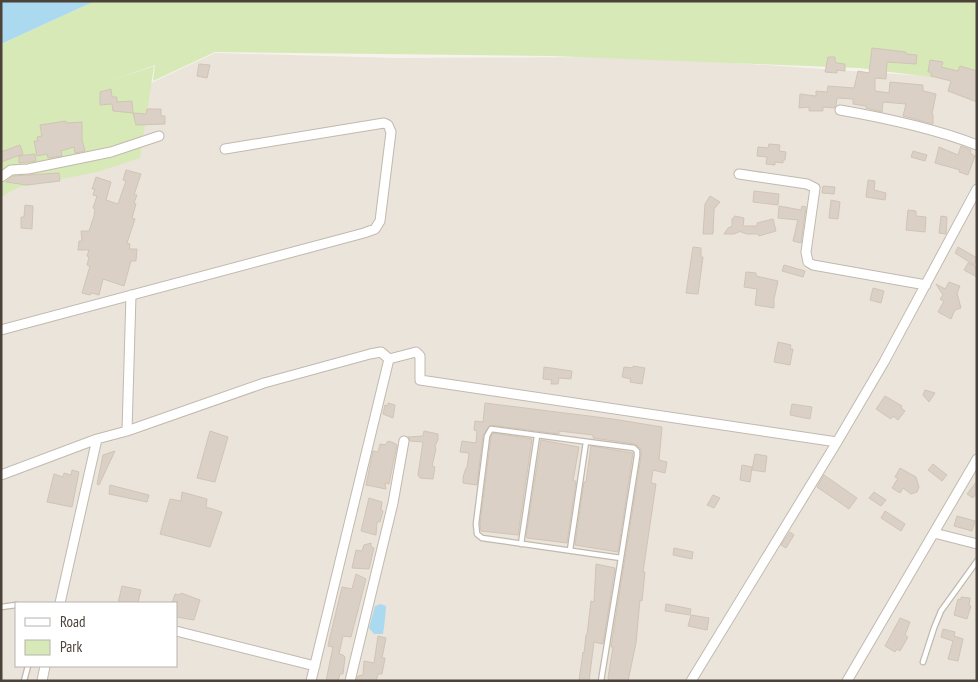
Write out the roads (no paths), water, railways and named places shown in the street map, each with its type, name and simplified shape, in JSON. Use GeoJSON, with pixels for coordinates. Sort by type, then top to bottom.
{"type":"FeatureCollection","features":[{"type":"Feature","properties":{"kind":"street"},"geometry":{"type":"LineString","coordinates":[[840,110],[889,119],[959,138],[977,145]]}},
{"type":"Feature","properties":{"kind":"street"},"geometry":{"type":"LineString","coordinates":[[1,330],[364,233],[375,229],[380,221],[390,148],[391,132],[388,124],[384,123],[225,149]]}},
{"type":"Feature","properties":{"kind":"street"},"geometry":{"type":"LineString","coordinates":[[1,177],[11,170],[28,169],[111,152],[159,136]]}},
{"type":"Feature","properties":{"kind":"street"},"geometry":{"type":"LineString","coordinates":[[739,174],[807,184],[814,188],[806,252],[808,262],[813,265],[926,285]]}},
{"type":"Feature","properties":{"kind":"street"},"geometry":{"type":"LineString","coordinates":[[691,681],[838,442],[884,362],[977,189]]}},
{"type":"Feature","properties":{"kind":"street"},"geometry":{"type":"LineString","coordinates":[[127,431],[131,295]]}},
{"type":"Feature","properties":{"kind":"street"},"geometry":{"type":"LineString","coordinates":[[1,475],[97,439],[127,431],[273,380],[380,352],[389,359]]}},
{"type":"Feature","properties":{"kind":"street"},"geometry":{"type":"LineString","coordinates":[[389,359],[416,352],[420,356],[420,380],[838,442]]}},
{"type":"Feature","properties":{"kind":"street"},"geometry":{"type":"LineString","coordinates":[[311,681],[389,359]]}},
{"type":"Feature","properties":{"kind":"street"},"geometry":{"type":"LineString","coordinates":[[62,602],[97,439]]}},
{"type":"Feature","properties":{"kind":"street"},"geometry":{"type":"LineString","coordinates":[[350,681],[392,503],[404,441]]}},
{"type":"Feature","properties":{"kind":"street"},"geometry":{"type":"LineString","coordinates":[[847,681],[977,459]]}},
{"type":"Feature","properties":{"kind":"street"},"geometry":{"type":"LineString","coordinates":[[934,533],[977,544]]}},
{"type":"Feature","properties":{"kind":"street"},"geometry":{"type":"LineString","coordinates":[[178,632],[315,666]]}},
{"type":"Feature","properties":{"kind":"street"},"geometry":{"type":"LineString","coordinates":[[42,681],[45,667]]}},
{"type":"Feature","properties":{"kind":"lane"},"geometry":{"type":"LineString","coordinates":[[601,681],[622,558],[637,450],[627,446],[492,429],[487,436],[475,530],[477,534],[482,538],[622,558]]}},
{"type":"Feature","properties":{"kind":"lane"},"geometry":{"type":"LineString","coordinates":[[521,544],[537,436]]}},
{"type":"Feature","properties":{"kind":"lane"},"geometry":{"type":"LineString","coordinates":[[570,550],[586,442]]}},
{"type":"Feature","properties":{"kind":"lane"},"geometry":{"type":"LineString","coordinates":[[923,662],[941,611],[977,562]]}},
{"type":"Feature","properties":{"kind":"lane"},"geometry":{"type":"LineString","coordinates":[[1,607],[15,605]]}},
{"type":"Feature","properties":{"kind":"lane"},"geometry":{"type":"LineString","coordinates":[[24,681],[28,667]]}},
{"type":"Feature","properties":{"kind":"water"},"geometry":{"type":"Polygon","coordinates":[[[1,1],[95,1],[1,44],[1,1]]]}},
{"type":"Feature","properties":{"kind":"water"},"geometry":{"type":"Polygon","coordinates":[[[381,604],[386,606],[383,634],[374,634],[369,628],[375,606],[381,604]]]}}]}
